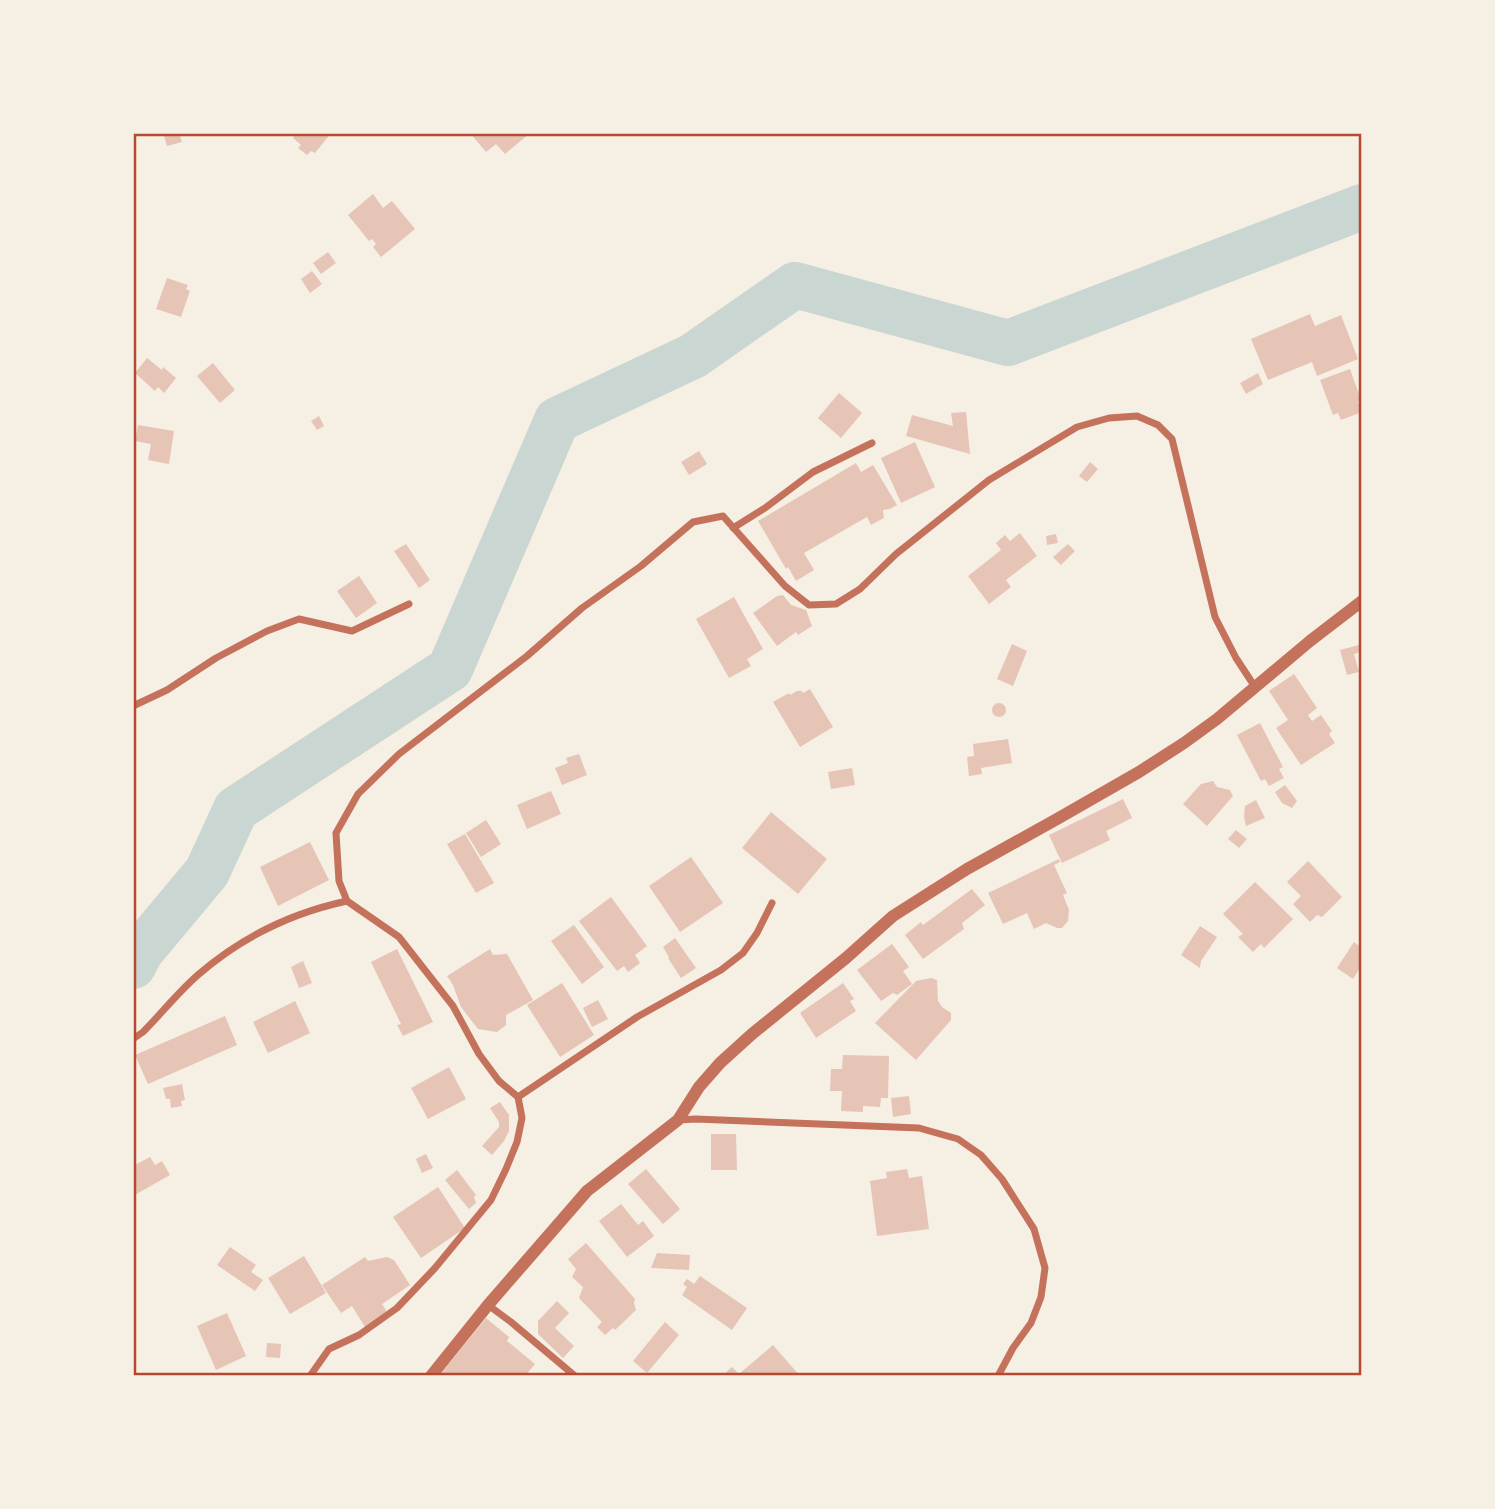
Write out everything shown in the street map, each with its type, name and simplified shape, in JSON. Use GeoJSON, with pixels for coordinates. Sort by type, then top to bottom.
{"type":"FeatureCollection","features":[{"type":"Feature","properties":{"kind":"street"},"geometry":{"type":"LineString","coordinates":[[310,1376],[329,1349],[359,1335],[397,1308],[435,1268],[491,1200],[506,1170],[522,1118],[518,1097],[499,1081],[453,1006],[399,937],[347,901],[339,881],[336,833],[358,794],[400,754],[527,656],[582,608],[641,566],[693,522],[723,516],[785,586],[809,605],[836,604],[860,589],[896,554],[989,480],[1077,427],[1109,418],[1137,416],[1158,425],[1172,439],[1215,617],[1255,687]]}},
{"type":"Feature","properties":{"kind":"street"},"geometry":{"type":"LineString","coordinates":[[733,528],[813,472],[872,443]]}},
{"type":"Feature","properties":{"kind":"street"},"geometry":{"type":"LineString","coordinates":[[430,1376],[587,1191],[678,1120],[699,1087],[720,1063],[893,916],[967,869],[1184,743],[1362,601]]}},
{"type":"Feature","properties":{"kind":"street"},"geometry":{"type":"LineString","coordinates":[[133,706],[167,690],[216,657],[299,619],[352,631],[409,604]]}},
{"type":"Feature","properties":{"kind":"street"},"geometry":{"type":"LineString","coordinates":[[133,1039],[144,1032],[198,974],[234,947],[282,920],[347,901]]}},
{"type":"Feature","properties":{"kind":"street"},"geometry":{"type":"LineString","coordinates":[[518,1097],[637,1017],[721,970],[743,953],[772,903]]}},
{"type":"Feature","properties":{"kind":"street"},"geometry":{"type":"LineString","coordinates":[[678,1120],[919,1128],[958,1139],[981,1155],[1002,1179],[1034,1230],[1045,1268],[1041,1297],[1031,1323],[998,1376]]}},
{"type":"Feature","properties":{"kind":"street"},"geometry":{"type":"LineString","coordinates":[[488,1305],[575,1376]]}},
{"type":"Feature","properties":{"kind":"building"},"geometry":{"type":"Polygon","coordinates":[[[163,133],[179,133],[182,142],[167,146],[163,133]]]}},
{"type":"Feature","properties":{"kind":"building"},"geometry":{"type":"Polygon","coordinates":[[[296,133],[331,133],[315,153],[311,151],[307,155],[298,148],[301,145],[293,138],[296,133]]]}},
{"type":"Feature","properties":{"kind":"building"},"geometry":{"type":"Polygon","coordinates":[[[470,133],[530,133],[505,154],[496,144],[486,152],[470,133]]]}},
{"type":"Feature","properties":{"kind":"building"},"geometry":{"type":"Polygon","coordinates":[[[373,194],[383,208],[392,201],[415,229],[381,257],[373,247],[376,244],[372,239],[369,241],[348,215],[373,194]]]}},
{"type":"Feature","properties":{"kind":"building"},"geometry":{"type":"Polygon","coordinates":[[[328,252],[336,263],[321,274],[313,263],[328,252]]]}},
{"type":"Feature","properties":{"kind":"building"},"geometry":{"type":"Polygon","coordinates":[[[312,271],[322,284],[310,293],[301,279],[312,271]]]}},
{"type":"Feature","properties":{"kind":"building"},"geometry":{"type":"Polygon","coordinates":[[[167,278],[188,285],[186,289],[190,291],[181,317],[156,309],[167,278]]]}},
{"type":"Feature","properties":{"kind":"building"},"geometry":{"type":"Polygon","coordinates":[[[1310,314],[1315,326],[1341,315],[1358,359],[1317,376],[1312,362],[1268,380],[1251,339],[1310,314]]]}},
{"type":"Feature","properties":{"kind":"building"},"geometry":{"type":"Polygon","coordinates":[[[147,358],[176,378],[164,393],[158,387],[155,391],[135,373],[147,358]]]}},
{"type":"Feature","properties":{"kind":"building"},"geometry":{"type":"Polygon","coordinates":[[[213,363],[235,390],[220,403],[197,376],[213,363]]]}},
{"type":"Feature","properties":{"kind":"building"},"geometry":{"type":"Polygon","coordinates":[[[1350,369],[1361,400],[1358,402],[1362,412],[1341,420],[1338,413],[1333,415],[1320,380],[1350,369]]]}},
{"type":"Feature","properties":{"kind":"building"},"geometry":{"type":"Polygon","coordinates":[[[1258,373],[1263,384],[1246,394],[1240,383],[1258,373]]]}},
{"type":"Feature","properties":{"kind":"building"},"geometry":{"type":"Polygon","coordinates":[[[839,393],[862,413],[841,438],[818,418],[839,393]]]}},
{"type":"Feature","properties":{"kind":"building"},"geometry":{"type":"Polygon","coordinates":[[[966,412],[970,454],[906,436],[912,415],[953,426],[951,413],[966,412]]]}},
{"type":"Feature","properties":{"kind":"building"},"geometry":{"type":"Polygon","coordinates":[[[319,416],[324,426],[317,430],[311,421],[319,416]]]}},
{"type":"Feature","properties":{"kind":"building"},"geometry":{"type":"Polygon","coordinates":[[[138,425],[174,431],[169,464],[148,460],[151,444],[135,441],[138,425]]]}},
{"type":"Feature","properties":{"kind":"building"},"geometry":{"type":"Polygon","coordinates":[[[915,442],[935,487],[901,503],[881,458],[915,442]]]}},
{"type":"Feature","properties":{"kind":"building"},"geometry":{"type":"Polygon","coordinates":[[[699,451],[707,464],[689,475],[681,462],[699,451]]]}},
{"type":"Feature","properties":{"kind":"building"},"geometry":{"type":"Polygon","coordinates":[[[1090,462],[1098,469],[1087,482],[1079,476],[1090,462]]]}},
{"type":"Feature","properties":{"kind":"building"},"geometry":{"type":"Polygon","coordinates":[[[856,463],[861,472],[873,465],[897,505],[883,510],[884,518],[871,525],[867,517],[804,553],[814,570],[796,581],[758,521],[856,463]]]}},
{"type":"Feature","properties":{"kind":"building"},"geometry":{"type":"Polygon","coordinates":[[[1020,533],[1037,556],[1006,580],[1011,587],[989,604],[968,576],[1001,550],[996,543],[1005,535],[1010,541],[1020,533]]]}},
{"type":"Feature","properties":{"kind":"building"},"geometry":{"type":"Polygon","coordinates":[[[1056,534],[1058,543],[1047,545],[1046,536],[1056,534]]]}},
{"type":"Feature","properties":{"kind":"building"},"geometry":{"type":"Polygon","coordinates":[[[406,544],[430,580],[419,588],[394,551],[406,544]]]}},
{"type":"Feature","properties":{"kind":"building"},"geometry":{"type":"Polygon","coordinates":[[[1068,544],[1075,551],[1061,565],[1053,557],[1068,544]]]}},
{"type":"Feature","properties":{"kind":"building"},"geometry":{"type":"Polygon","coordinates":[[[359,576],[377,603],[356,618],[337,591],[359,576]]]}},
{"type":"Feature","properties":{"kind":"building"},"geometry":{"type":"Polygon","coordinates":[[[783,595],[791,605],[806,610],[812,626],[798,635],[796,632],[777,646],[753,613],[777,596],[783,595]]]}},
{"type":"Feature","properties":{"kind":"building"},"geometry":{"type":"Polygon","coordinates":[[[734,597],[763,649],[747,659],[751,666],[729,678],[696,619],[734,597]]]}},
{"type":"Feature","properties":{"kind":"building"},"geometry":{"type":"Polygon","coordinates":[[[1012,644],[1027,651],[1013,686],[997,679],[1012,644]]]}},
{"type":"Feature","properties":{"kind":"building"},"geometry":{"type":"Polygon","coordinates":[[[1359,645],[1361,652],[1354,654],[1359,672],[1347,675],[1340,650],[1359,645]]]}},
{"type":"Feature","properties":{"kind":"building"},"geometry":{"type":"Polygon","coordinates":[[[1294,674],[1317,708],[1308,715],[1312,721],[1321,715],[1332,731],[1329,734],[1335,743],[1301,765],[1276,728],[1288,720],[1269,691],[1294,674]]]}},
{"type":"Feature","properties":{"kind":"building"},"geometry":{"type":"Polygon","coordinates":[[[810,689],[833,727],[800,747],[773,702],[789,693],[803,693],[810,689]]]}},
{"type":"Feature","properties":{"kind":"building"},"geometry":{"type":"Polygon","coordinates":[[[999,703],[1004,705],[1004,715],[999,717],[994,715],[992,710],[994,705],[999,703]]]}},
{"type":"Feature","properties":{"kind":"building"},"geometry":{"type":"Polygon","coordinates":[[[1260,723],[1283,767],[1279,769],[1284,778],[1269,786],[1265,779],[1261,781],[1237,735],[1260,723]]]}},
{"type":"Feature","properties":{"kind":"building"},"geometry":{"type":"Polygon","coordinates":[[[1008,739],[1012,763],[981,768],[982,774],[969,776],[967,757],[974,756],[973,744],[1008,739]]]}},
{"type":"Feature","properties":{"kind":"building"},"geometry":{"type":"Polygon","coordinates":[[[579,754],[587,775],[562,785],[555,768],[568,763],[566,758],[579,754]]]}},
{"type":"Feature","properties":{"kind":"building"},"geometry":{"type":"Polygon","coordinates":[[[852,768],[855,785],[831,789],[828,772],[852,768]]]}},
{"type":"Feature","properties":{"kind":"building"},"geometry":{"type":"Polygon","coordinates":[[[1213,781],[1217,787],[1230,790],[1233,796],[1207,826],[1183,804],[1201,784],[1213,781]]]}},
{"type":"Feature","properties":{"kind":"building"},"geometry":{"type":"Polygon","coordinates":[[[1285,785],[1297,801],[1292,808],[1282,803],[1275,792],[1285,785]]]}},
{"type":"Feature","properties":{"kind":"building"},"geometry":{"type":"Polygon","coordinates":[[[551,791],[561,814],[527,829],[517,805],[551,791]]]}},
{"type":"Feature","properties":{"kind":"building"},"geometry":{"type":"Polygon","coordinates":[[[1123,799],[1132,818],[1106,831],[1110,840],[1062,863],[1049,835],[1123,799]]]}},
{"type":"Feature","properties":{"kind":"building"},"geometry":{"type":"Polygon","coordinates":[[[1256,800],[1265,818],[1246,826],[1245,806],[1256,800]]]}},
{"type":"Feature","properties":{"kind":"building"},"geometry":{"type":"Polygon","coordinates":[[[771,812],[827,859],[798,894],[742,848],[771,812]]]}},
{"type":"Feature","properties":{"kind":"building"},"geometry":{"type":"Polygon","coordinates":[[[486,820],[501,844],[481,857],[466,833],[486,820]]]}},
{"type":"Feature","properties":{"kind":"building"},"geometry":{"type":"Polygon","coordinates":[[[1236,830],[1247,839],[1239,848],[1228,839],[1236,830]]]}},
{"type":"Feature","properties":{"kind":"building"},"geometry":{"type":"Polygon","coordinates":[[[465,834],[494,883],[476,893],[447,844],[465,834]]]}},
{"type":"Feature","properties":{"kind":"building"},"geometry":{"type":"Polygon","coordinates":[[[310,842],[329,880],[278,906],[260,867],[310,842]]]}},
{"type":"Feature","properties":{"kind":"building"},"geometry":{"type":"Polygon","coordinates":[[[691,857],[723,903],[680,932],[649,886],[691,857]]]}},
{"type":"Feature","properties":{"kind":"building"},"geometry":{"type":"Polygon","coordinates":[[[1059,859],[1060,862],[1054,865],[1067,893],[1063,895],[1069,910],[1068,921],[1062,928],[1046,923],[1034,929],[1027,913],[1003,924],[988,893],[1059,859]]]}},
{"type":"Feature","properties":{"kind":"building"},"geometry":{"type":"Polygon","coordinates":[[[1308,861],[1342,897],[1322,917],[1317,915],[1310,922],[1293,904],[1301,896],[1287,882],[1308,861]]]}},
{"type":"Feature","properties":{"kind":"building"},"geometry":{"type":"Polygon","coordinates":[[[1255,882],[1293,919],[1264,948],[1261,944],[1253,952],[1238,937],[1243,934],[1223,914],[1255,882]]]}},
{"type":"Feature","properties":{"kind":"building"},"geometry":{"type":"Polygon","coordinates":[[[972,889],[985,905],[962,923],[964,929],[923,959],[905,935],[972,889]]]}},
{"type":"Feature","properties":{"kind":"building"},"geometry":{"type":"Polygon","coordinates":[[[611,897],[647,946],[635,955],[640,963],[628,972],[624,966],[617,971],[579,921],[611,897]]]}},
{"type":"Feature","properties":{"kind":"building"},"geometry":{"type":"Polygon","coordinates":[[[574,925],[604,967],[582,984],[551,941],[574,925]]]}},
{"type":"Feature","properties":{"kind":"building"},"geometry":{"type":"Polygon","coordinates":[[[1200,926],[1217,937],[1201,961],[1200,968],[1181,955],[1200,926]]]}},
{"type":"Feature","properties":{"kind":"building"},"geometry":{"type":"Polygon","coordinates":[[[675,938],[696,968],[681,978],[663,947],[675,938]]]}},
{"type":"Feature","properties":{"kind":"building"},"geometry":{"type":"Polygon","coordinates":[[[1354,942],[1362,948],[1362,965],[1353,979],[1337,968],[1354,942]]]}},
{"type":"Feature","properties":{"kind":"building"},"geometry":{"type":"Polygon","coordinates":[[[892,944],[909,967],[903,971],[912,984],[897,995],[893,993],[881,1001],[857,970],[892,944]]]}},
{"type":"Feature","properties":{"kind":"building"},"geometry":{"type":"Polygon","coordinates":[[[397,949],[433,1022],[403,1036],[397,1025],[401,1024],[371,962],[397,949]]]}},
{"type":"Feature","properties":{"kind":"building"},"geometry":{"type":"Polygon","coordinates":[[[490,949],[493,955],[507,954],[533,1000],[506,1015],[506,1025],[497,1032],[478,1029],[461,1007],[447,976],[490,949]]]}},
{"type":"Feature","properties":{"kind":"building"},"geometry":{"type":"Polygon","coordinates":[[[303,961],[312,983],[299,988],[291,967],[303,961]]]}},
{"type":"Feature","properties":{"kind":"building"},"geometry":{"type":"Polygon","coordinates":[[[931,978],[937,980],[938,1001],[951,1013],[951,1020],[916,1060],[875,1023],[916,981],[931,978]]]}},
{"type":"Feature","properties":{"kind":"building"},"geometry":{"type":"Polygon","coordinates":[[[562,983],[594,1035],[560,1057],[527,1005],[562,983]]]}},
{"type":"Feature","properties":{"kind":"building"},"geometry":{"type":"Polygon","coordinates":[[[843,983],[854,999],[850,1001],[856,1011],[816,1038],[800,1013],[843,983]]]}},
{"type":"Feature","properties":{"kind":"building"},"geometry":{"type":"Polygon","coordinates":[[[598,1000],[608,1019],[592,1027],[583,1008],[598,1000]]]}},
{"type":"Feature","properties":{"kind":"building"},"geometry":{"type":"Polygon","coordinates":[[[295,1001],[310,1033],[268,1053],[253,1022],[295,1001]]]}},
{"type":"Feature","properties":{"kind":"building"},"geometry":{"type":"Polygon","coordinates":[[[225,1016],[237,1045],[148,1084],[135,1055],[225,1016]]]}},
{"type":"Feature","properties":{"kind":"building"},"geometry":{"type":"Polygon","coordinates":[[[843,1055],[889,1056],[888,1098],[881,1098],[880,1107],[863,1106],[863,1112],[841,1111],[842,1091],[830,1091],[831,1069],[842,1069],[843,1055]]]}},
{"type":"Feature","properties":{"kind":"building"},"geometry":{"type":"Polygon","coordinates":[[[449,1067],[466,1099],[428,1119],[411,1088],[449,1067]]]}},
{"type":"Feature","properties":{"kind":"building"},"geometry":{"type":"Polygon","coordinates":[[[182,1084],[185,1100],[181,1101],[182,1106],[171,1108],[170,1099],[166,1099],[163,1088],[182,1084]]]}},
{"type":"Feature","properties":{"kind":"building"},"geometry":{"type":"Polygon","coordinates":[[[909,1096],[911,1114],[893,1117],[891,1098],[909,1096]]]}},
{"type":"Feature","properties":{"kind":"building"},"geometry":{"type":"Polygon","coordinates":[[[500,1102],[509,1115],[509,1131],[492,1155],[482,1146],[499,1127],[499,1122],[490,1108],[500,1102]]]}},
{"type":"Feature","properties":{"kind":"building"},"geometry":{"type":"Polygon","coordinates":[[[711,1134],[736,1134],[737,1170],[711,1170],[711,1134]]]}},
{"type":"Feature","properties":{"kind":"building"},"geometry":{"type":"Polygon","coordinates":[[[426,1154],[433,1168],[422,1173],[416,1159],[426,1154]]]}},
{"type":"Feature","properties":{"kind":"building"},"geometry":{"type":"Polygon","coordinates":[[[150,1157],[155,1165],[162,1161],[170,1175],[133,1196],[133,1166],[150,1157]]]}},
{"type":"Feature","properties":{"kind":"building"},"geometry":{"type":"Polygon","coordinates":[[[646,1169],[680,1209],[663,1224],[628,1184],[646,1169]]]}},
{"type":"Feature","properties":{"kind":"building"},"geometry":{"type":"Polygon","coordinates":[[[907,1169],[909,1178],[922,1176],[929,1229],[877,1236],[870,1181],[887,1178],[886,1172],[907,1169]]]}},
{"type":"Feature","properties":{"kind":"building"},"geometry":{"type":"Polygon","coordinates":[[[457,1170],[476,1195],[476,1203],[469,1209],[445,1180],[457,1170]]]}},
{"type":"Feature","properties":{"kind":"building"},"geometry":{"type":"Polygon","coordinates":[[[438,1187],[465,1228],[421,1258],[393,1217],[438,1187]]]}},
{"type":"Feature","properties":{"kind":"building"},"geometry":{"type":"Polygon","coordinates":[[[621,1204],[638,1225],[643,1221],[654,1236],[627,1257],[599,1221],[621,1204]]]}},
{"type":"Feature","properties":{"kind":"building"},"geometry":{"type":"Polygon","coordinates":[[[586,1243],[635,1299],[636,1310],[615,1330],[613,1328],[605,1335],[597,1327],[602,1322],[579,1298],[583,1287],[572,1277],[576,1269],[568,1259],[586,1243]]]}},
{"type":"Feature","properties":{"kind":"building"},"geometry":{"type":"Polygon","coordinates":[[[230,1247],[256,1265],[251,1272],[263,1280],[255,1291],[217,1265],[230,1247]]]}},
{"type":"Feature","properties":{"kind":"building"},"geometry":{"type":"Polygon","coordinates":[[[657,1253],[690,1255],[689,1270],[651,1268],[657,1253]]]}},
{"type":"Feature","properties":{"kind":"building"},"geometry":{"type":"Polygon","coordinates":[[[304,1256],[326,1293],[290,1314],[268,1278],[304,1256]]]}},
{"type":"Feature","properties":{"kind":"building"},"geometry":{"type":"Polygon","coordinates":[[[365,1257],[368,1261],[387,1257],[394,1260],[410,1285],[382,1304],[387,1312],[365,1327],[352,1306],[341,1313],[322,1285],[365,1257]]]}},
{"type":"Feature","properties":{"kind":"building"},"geometry":{"type":"Polygon","coordinates":[[[700,1276],[747,1308],[732,1330],[682,1295],[687,1287],[683,1284],[687,1279],[694,1284],[700,1276]]]}},
{"type":"Feature","properties":{"kind":"building"},"geometry":{"type":"Polygon","coordinates":[[[557,1301],[569,1313],[555,1328],[574,1346],[563,1358],[538,1334],[538,1321],[557,1301]]]}},
{"type":"Feature","properties":{"kind":"building"},"geometry":{"type":"Polygon","coordinates":[[[227,1313],[246,1356],[216,1370],[197,1326],[227,1313]]]}},
{"type":"Feature","properties":{"kind":"building"},"geometry":{"type":"Polygon","coordinates":[[[486,1318],[509,1337],[507,1341],[535,1364],[525,1376],[439,1376],[486,1318]]]}},
{"type":"Feature","properties":{"kind":"building"},"geometry":{"type":"Polygon","coordinates":[[[665,1322],[679,1335],[647,1373],[633,1361],[665,1322]]]}},
{"type":"Feature","properties":{"kind":"building"},"geometry":{"type":"Polygon","coordinates":[[[267,1343],[281,1344],[280,1358],[266,1357],[267,1343]]]}},
{"type":"Feature","properties":{"kind":"building"},"geometry":{"type":"Polygon","coordinates":[[[773,1345],[800,1376],[722,1376],[732,1367],[739,1374],[773,1345]]]}},
{"type":"Feature","properties":{"kind":"waterway"},"geometry":{"type":"LineString","coordinates":[[133,966],[141,951],[207,872],[236,809],[450,669],[557,420],[693,356],[795,285],[1008,343],[1362,207]]}}]}
